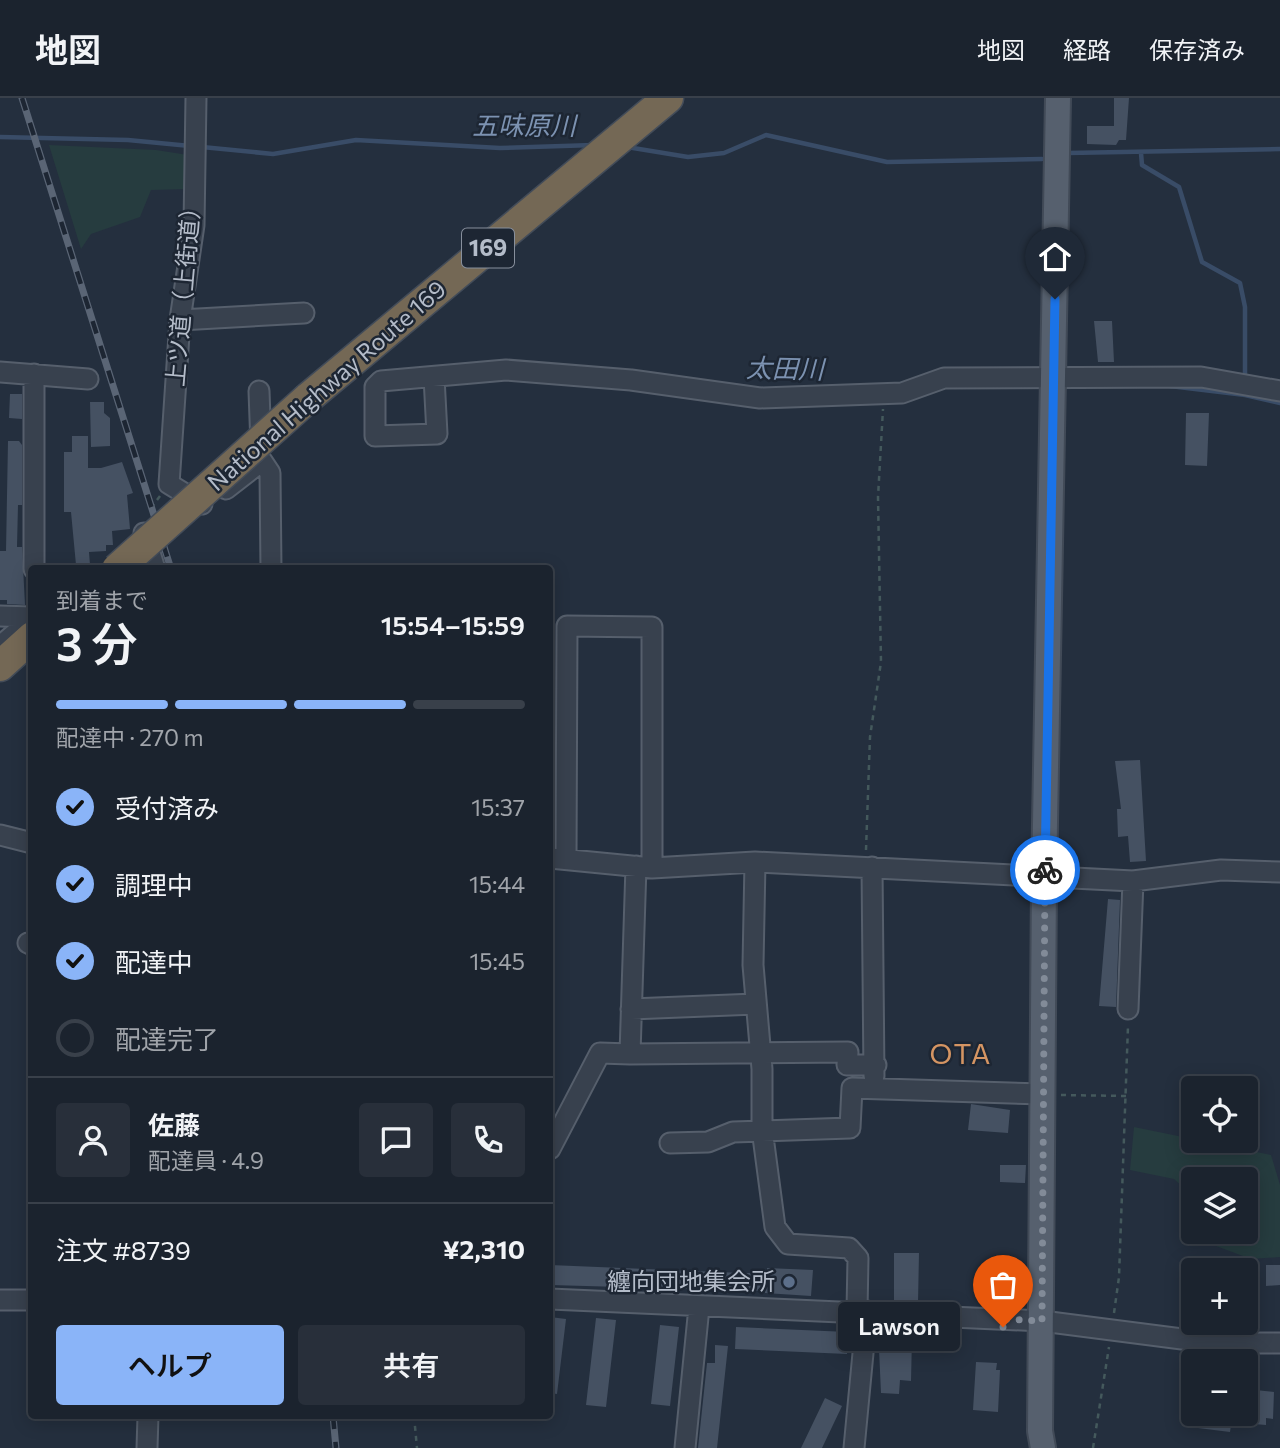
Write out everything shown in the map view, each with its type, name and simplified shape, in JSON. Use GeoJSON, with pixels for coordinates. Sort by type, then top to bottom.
{"type":"FeatureCollection","features":[{"type":"Feature","properties":{"kind":"highway","name":"National Highway Route 169"},"geometry":{"type":"LineString","coordinates":[[121,565],[308,398],[668,98]]}},
{"type":"Feature","properties":{"kind":"highway"},"geometry":{"type":"LineString","coordinates":[[0,666],[28,632]]}},
{"type":"Feature","properties":{"kind":"main road"},"geometry":{"type":"LineString","coordinates":[[1043,1448],[1035,1373],[1042,1321],[1044,879],[1058,98]]}},
{"type":"Feature","properties":{"kind":"street","name":"上ツ道（上街道）"},"geometry":{"type":"LineString","coordinates":[[195,98],[194,225],[180,320],[169,484],[205,506],[262,461]]}},
{"type":"Feature","properties":{"kind":"street"},"geometry":{"type":"LineString","coordinates":[[180,320],[304,313]]}},
{"type":"Feature","properties":{"kind":"street"},"geometry":{"type":"LineString","coordinates":[[434,377],[506,370],[631,380],[760,398],[902,393],[944,378],[1201,377],[1280,391]]}},
{"type":"Feature","properties":{"kind":"street"},"geometry":{"type":"LineString","coordinates":[[0,372],[88,379]]}},
{"type":"Feature","properties":{"kind":"street"},"geometry":{"type":"LineString","coordinates":[[34,374],[34,565]]}},
{"type":"Feature","properties":{"kind":"street"},"geometry":{"type":"LineString","coordinates":[[259,391],[262,461],[270,473],[271,565]]}},
{"type":"Feature","properties":{"kind":"street"},"geometry":{"type":"LineString","coordinates":[[144,531],[154,565]]}},
{"type":"Feature","properties":{"kind":"street"},"geometry":{"type":"LineString","coordinates":[[0,617],[28,627]]}},
{"type":"Feature","properties":{"kind":"street"},"geometry":{"type":"LineString","coordinates":[[631,1054],[631,1009],[644,867],[652,627],[568,626],[558,858],[644,867],[755,862],[1044,879],[1133,881],[1221,870],[1280,872]]}},
{"type":"Feature","properties":{"kind":"street"},"geometry":{"type":"LineString","coordinates":[[0,646],[28,630]]}},
{"type":"Feature","properties":{"kind":"street"},"geometry":{"type":"LineString","coordinates":[[0,835],[28,842]]}},
{"type":"Feature","properties":{"kind":"street"},"geometry":{"type":"LineString","coordinates":[[755,862],[753,965],[761,1054],[762,1129],[775,1227],[788,1244],[849,1248],[858,1258],[862,1311],[854,1448]]}},
{"type":"Feature","properties":{"kind":"street"},"geometry":{"type":"LineString","coordinates":[[869,867],[876,1065],[873,1087]]}},
{"type":"Feature","properties":{"kind":"street"},"geometry":{"type":"LineString","coordinates":[[1128,1009],[1133,881]]}},
{"type":"Feature","properties":{"kind":"street"},"geometry":{"type":"LineString","coordinates":[[631,1009],[756,1004]]}},
{"type":"Feature","properties":{"kind":"street"},"geometry":{"type":"LineString","coordinates":[[553,1144],[600,1053],[848,1052],[847,1065],[876,1065]]}},
{"type":"Feature","properties":{"kind":"street"},"geometry":{"type":"LineString","coordinates":[[670,1143],[708,1142],[733,1132],[762,1129],[849,1128],[852,1088],[1043,1094]]}},
{"type":"Feature","properties":{"kind":"street"},"geometry":{"type":"LineString","coordinates":[[553,1299],[699,1307],[862,1311],[1003,1323],[1042,1321],[1213,1343],[1280,1343]]}},
{"type":"Feature","properties":{"kind":"street"},"geometry":{"type":"LineString","coordinates":[[0,1300],[28,1300]]}},
{"type":"Feature","properties":{"kind":"street"},"geometry":{"type":"LineString","coordinates":[[685,1448],[699,1307]]}},
{"type":"Feature","properties":{"kind":"street"},"geometry":{"type":"LineString","coordinates":[[147,1448],[148,1419]]}},
{"type":"Feature","properties":{"kind":"path"},"geometry":{"type":"LineString","coordinates":[[869,867],[870,737],[881,662],[878,496],[884,394]]}},
{"type":"Feature","properties":{"kind":"path"},"geometry":{"type":"LineString","coordinates":[[1093,1448],[1119,1277],[1128,1009]]}},
{"type":"Feature","properties":{"kind":"path"},"geometry":{"type":"LineString","coordinates":[[1043,1094],[1127,1096]]}},
{"type":"Feature","properties":{"kind":"path"},"geometry":{"type":"LineString","coordinates":[[414,1419],[417,1448]]}},
{"type":"Feature","properties":{"kind":"green space"},"geometry":{"type":"Polygon","coordinates":[[[49,145],[156,150],[188,155],[187,189],[151,190],[140,217],[91,234],[81,249],[49,145]]]}},
{"type":"Feature","properties":{"kind":"green space"},"geometry":{"type":"Polygon","coordinates":[[[1134,1127],[1181,1137],[1181,1153],[1258,1152],[1271,1155],[1280,1185],[1280,1257],[1248,1258],[1211,1244],[1258,1244],[1258,1167],[1181,1167],[1181,1185],[1174,1179],[1130,1170],[1134,1127]]]}},
{"type":"Feature","properties":{"kind":"building"},"geometry":{"type":"Polygon","coordinates":[[[1114,98],[1129,98],[1126,140],[1119,140],[1116,145],[1087,144],[1087,126],[1114,126],[1114,98]]]}},
{"type":"Feature","properties":{"kind":"building"},"geometry":{"type":"Polygon","coordinates":[[[1094,321],[1112,321],[1114,362],[1098,362],[1094,321]]]}},
{"type":"Feature","properties":{"kind":"building"},"geometry":{"type":"Polygon","coordinates":[[[10,394],[22,394],[22,419],[9,418],[10,394]]]}},
{"type":"Feature","properties":{"kind":"building"},"geometry":{"type":"Polygon","coordinates":[[[90,402],[104,402],[104,413],[110,418],[110,446],[91,447],[90,402]]]}},
{"type":"Feature","properties":{"kind":"building"},"geometry":{"type":"Polygon","coordinates":[[[1186,413],[1209,413],[1207,466],[1185,465],[1186,413]]]}},
{"type":"Feature","properties":{"kind":"building"},"geometry":{"type":"Polygon","coordinates":[[[72,436],[88,436],[88,468],[101,468],[122,462],[133,493],[127,495],[130,529],[112,531],[113,545],[106,545],[106,551],[89,552],[90,565],[76,565],[71,512],[64,512],[64,452],[72,452],[72,436]]]}},
{"type":"Feature","properties":{"kind":"building"},"geometry":{"type":"Polygon","coordinates":[[[8,441],[19,441],[22,445],[22,505],[18,505],[17,547],[22,547],[25,605],[7,604],[7,600],[0,600],[0,551],[6,551],[8,441]]]}},
{"type":"Feature","properties":{"kind":"building"},"geometry":{"type":"Polygon","coordinates":[[[1140,760],[1146,861],[1130,862],[1128,836],[1118,837],[1117,809],[1121,809],[1115,761],[1140,760]]]}},
{"type":"Feature","properties":{"kind":"building"},"geometry":{"type":"Polygon","coordinates":[[[1108,899],[1120,900],[1116,1007],[1099,1006],[1108,899]]]}},
{"type":"Feature","properties":{"kind":"building"},"geometry":{"type":"Polygon","coordinates":[[[971,1104],[1010,1110],[1008,1133],[968,1130],[971,1104]]]}},
{"type":"Feature","properties":{"kind":"building"},"geometry":{"type":"Polygon","coordinates":[[[1000,1165],[1026,1165],[1025,1183],[1000,1182],[1000,1165]]]}},
{"type":"Feature","properties":{"kind":"building"},"geometry":{"type":"Polygon","coordinates":[[[894,1253],[919,1253],[918,1303],[894,1302],[894,1253]]]}},
{"type":"Feature","properties":{"kind":"building"},"geometry":{"type":"Polygon","coordinates":[[[553,1265],[742,1273],[767,1273],[767,1268],[813,1270],[811,1296],[765,1291],[553,1285],[553,1265]]]}},
{"type":"Feature","properties":{"kind":"building"},"geometry":{"type":"Polygon","coordinates":[[[1266,1265],[1280,1265],[1280,1285],[1266,1286],[1266,1265]]]}},
{"type":"Feature","properties":{"kind":"building"},"geometry":{"type":"Polygon","coordinates":[[[553,1317],[566,1319],[557,1394],[553,1393],[553,1317]]]}},
{"type":"Feature","properties":{"kind":"building"},"geometry":{"type":"Polygon","coordinates":[[[596,1318],[616,1320],[606,1407],[586,1405],[596,1318]]]}},
{"type":"Feature","properties":{"kind":"building"},"geometry":{"type":"Polygon","coordinates":[[[660,1325],[679,1327],[670,1406],[651,1404],[660,1325]]]}},
{"type":"Feature","properties":{"kind":"building"},"geometry":{"type":"Polygon","coordinates":[[[878,1326],[922,1328],[921,1339],[912,1338],[911,1381],[900,1380],[899,1394],[881,1393],[879,1349],[876,1349],[878,1326]]]}},
{"type":"Feature","properties":{"kind":"building"},"geometry":{"type":"Polygon","coordinates":[[[736,1327],[848,1332],[847,1354],[735,1349],[736,1327]]]}},
{"type":"Feature","properties":{"kind":"building"},"geometry":{"type":"Polygon","coordinates":[[[715,1345],[728,1346],[717,1448],[698,1448],[707,1363],[715,1363],[715,1345]]]}},
{"type":"Feature","properties":{"kind":"building"},"geometry":{"type":"Polygon","coordinates":[[[976,1362],[997,1363],[996,1370],[1000,1370],[998,1412],[973,1410],[976,1362]]]}},
{"type":"Feature","properties":{"kind":"building"},"geometry":{"type":"Polygon","coordinates":[[[1258,1390],[1274,1392],[1273,1419],[1266,1418],[1266,1425],[1258,1424],[1258,1390]]]}},
{"type":"Feature","properties":{"kind":"building"},"geometry":{"type":"Polygon","coordinates":[[[825,1398],[842,1406],[822,1448],[801,1448],[825,1398]]]}},
{"type":"Feature","properties":{"kind":"building"},"geometry":{"type":"Polygon","coordinates":[[[1182,1426],[1231,1426],[1230,1432],[1182,1426]]]}},
{"type":"Feature","properties":{"kind":"waterway","name":"五味原川"},"geometry":{"type":"LineString","coordinates":[[627,147],[688,157],[724,153],[766,135],[887,162],[1042,159]]}},
{"type":"Feature","properties":{"kind":"waterway","name":"五味原川"},"geometry":{"type":"LineString","coordinates":[[0,137],[128,140],[190,146]]}},
{"type":"Feature","properties":{"kind":"waterway","name":"五味原川"},"geometry":{"type":"LineString","coordinates":[[202,147],[273,154],[356,140],[500,148],[594,145]]}},
{"type":"Feature","properties":{"kind":"waterway"},"geometry":{"type":"LineString","coordinates":[[1068,153],[1280,149]]}},
{"type":"Feature","properties":{"kind":"waterway","name":"五味原川"},"geometry":{"type":"LineString","coordinates":[[1141,153],[1142,165],[1179,187],[1202,262],[1240,283],[1245,307],[1245,378]]}},
{"type":"Feature","properties":{"kind":"waterway","name":"太田川"},"geometry":{"type":"LineString","coordinates":[[1170,386],[1245,395],[1280,403]]}},
{"type":"Feature","properties":{"kind":"railway"},"geometry":{"type":"LineString","coordinates":[[22,98],[170,565]]}},
{"type":"Feature","properties":{"kind":"railway"},"geometry":{"type":"LineString","coordinates":[[333,1419],[336,1448]]}},
{"type":"Feature","properties":{"kind":"way so far"},"geometry":{"type":"LineString","coordinates":[[1003,1327],[1002,1319],[1042,1321],[1045,870]]}},
{"type":"Feature","properties":{"kind":"place","name":"纏向団地集会所"},"geometry":{"type":"Point","coordinates":[789,1282]}},
{"type":"Feature","properties":{"kind":"place","name":"Lawson"},"geometry":{"type":"Point","coordinates":[1003,1327]}},
{"type":"Feature","properties":{"kind":"district","name":"OTA"},"geometry":{"type":"Point","coordinates":[961,1054]}},
{"type":"Feature","properties":{"kind":"route"},"geometry":{"type":"LineString","coordinates":[[1045,870],[1055,299]]}}]}
